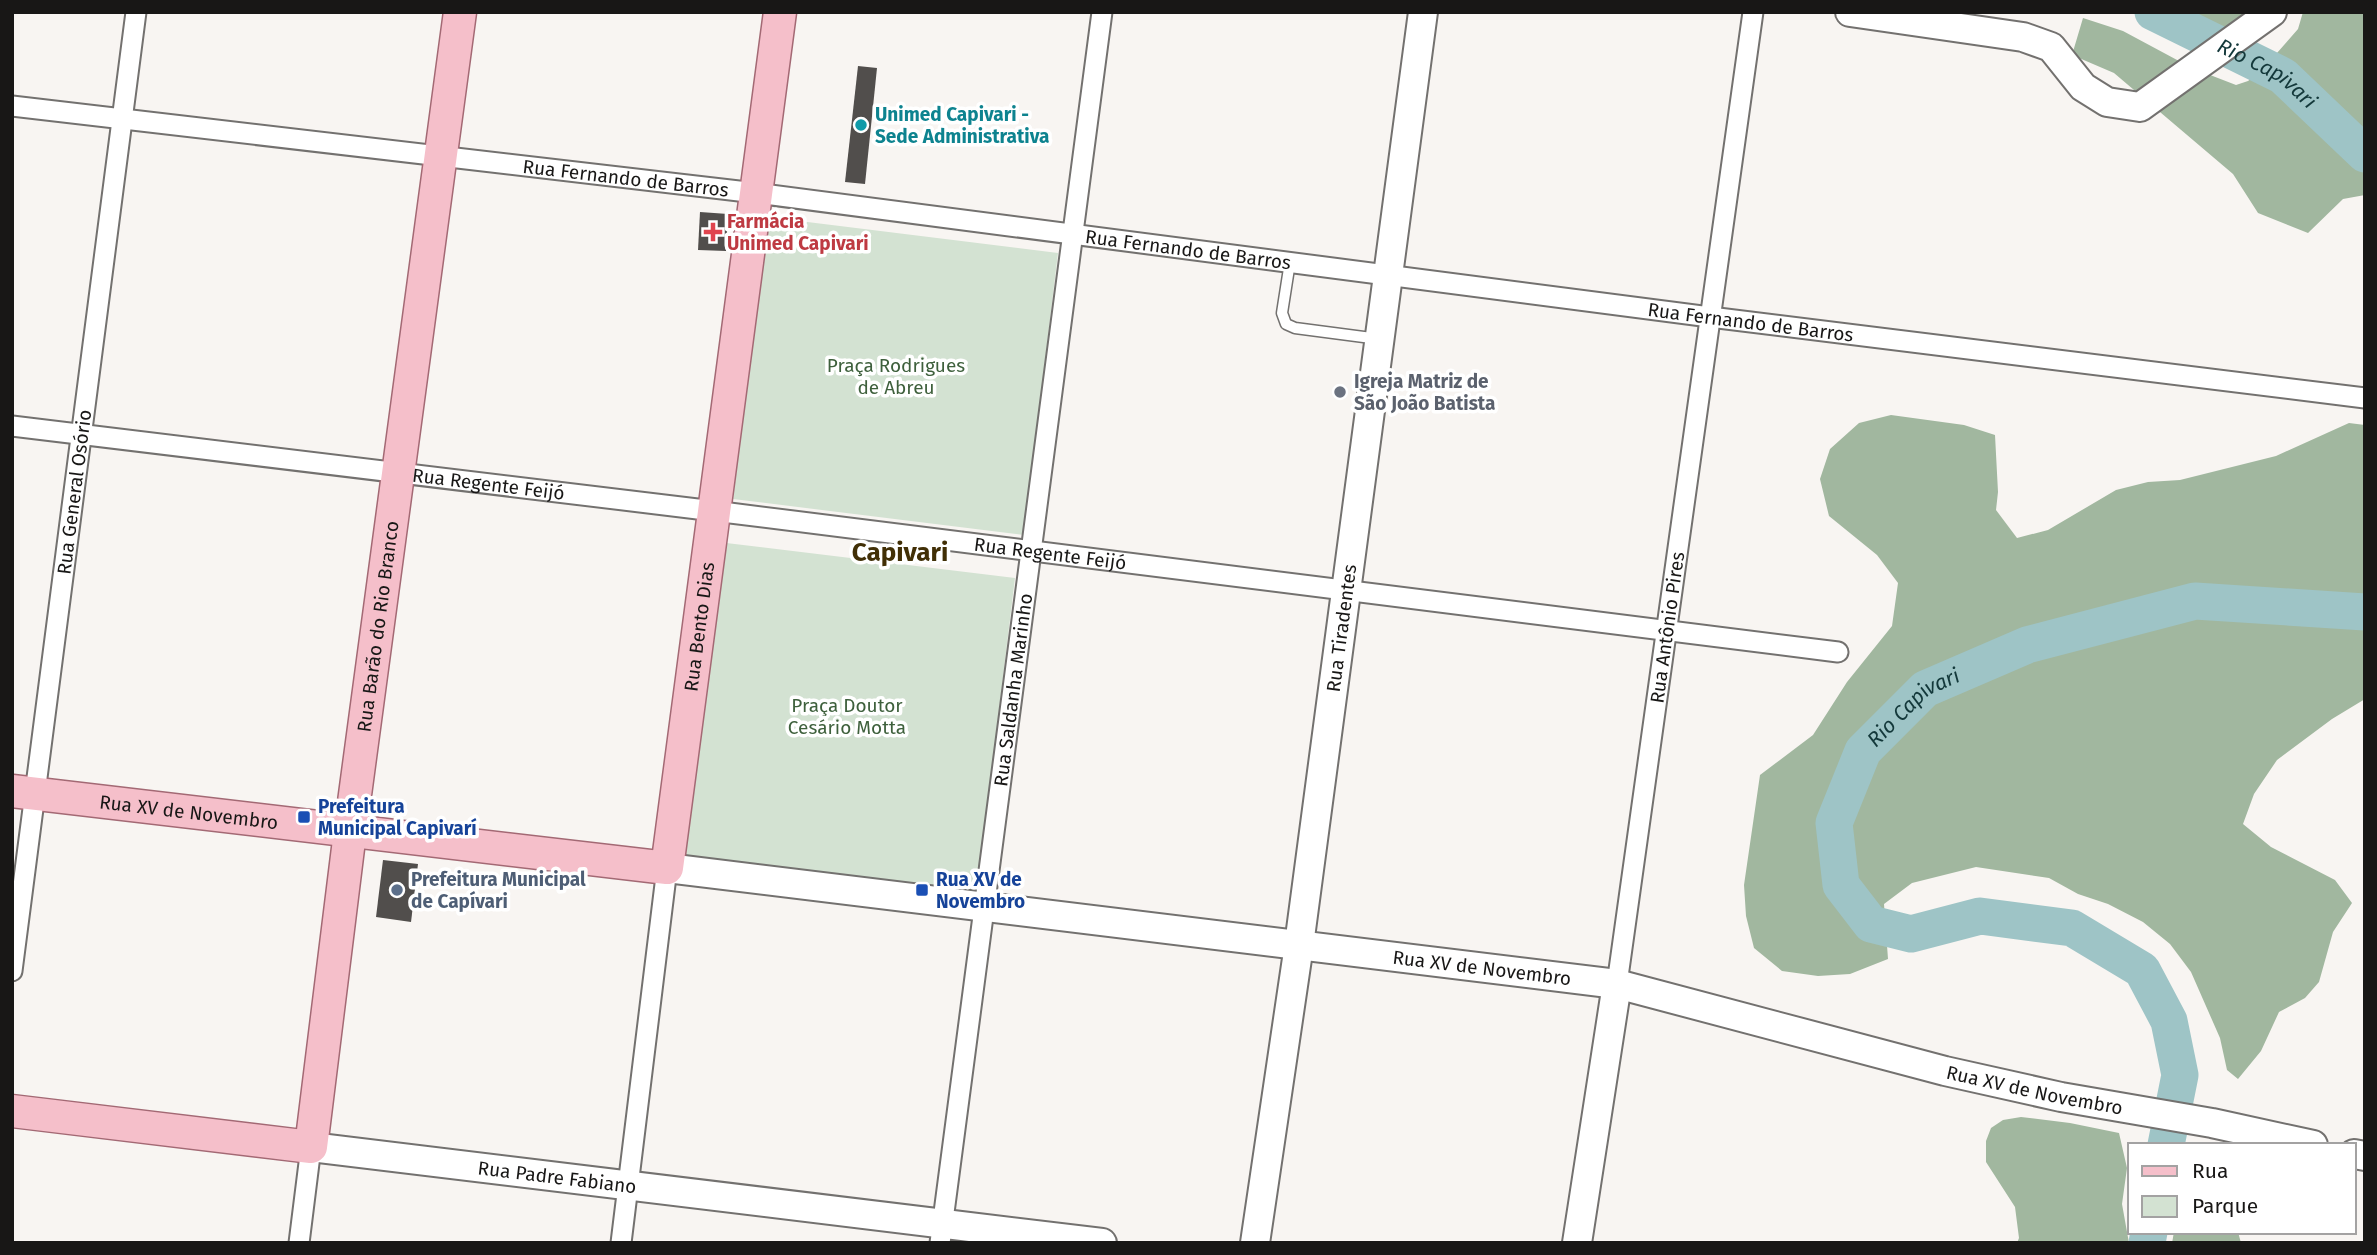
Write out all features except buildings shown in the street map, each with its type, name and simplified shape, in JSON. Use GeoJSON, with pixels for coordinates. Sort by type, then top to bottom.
{"type":"FeatureCollection","features":[{"type":"Feature","properties":{"kind":"main road","name":"Rua Barão do Rio Branco"},"geometry":{"type":"LineString","coordinates":[[311,1147],[350,832],[460,12]]}},
{"type":"Feature","properties":{"kind":"main road","name":"Rua Bento Dias"},"geometry":{"type":"LineString","coordinates":[[667,868],[780,12]]}},
{"type":"Feature","properties":{"kind":"main road","name":"Rua Tiradentes"},"geometry":{"type":"LineString","coordinates":[[1255,1243],[1299,945],[1423,12]]}},
{"type":"Feature","properties":{"kind":"main road"},"geometry":{"type":"LineString","coordinates":[[1850,12],[2023,37],[2051,47],[2083,87],[2106,102],[2140,107],[2272,12]]}},
{"type":"Feature","properties":{"kind":"main road","name":"Rua XV de Novembro"},"geometry":{"type":"LineString","coordinates":[[24,793],[1617,984],[1945,1071],[2061,1097],[2211,1123],[2304,1143]]}},
{"type":"Feature","properties":{"kind":"main road","name":"Rua Antônio Pires"},"geometry":{"type":"LineString","coordinates":[[1577,1243],[1617,984]]}},
{"type":"Feature","properties":{"kind":"main road","name":"Rua Padre Fabiano"},"geometry":{"type":"LineString","coordinates":[[12,1111],[628,1185],[942,1233],[1102,1243]]}},
{"type":"Feature","properties":{"kind":"street","name":"Rua General Osório"},"geometry":{"type":"LineString","coordinates":[[12,971],[24,793],[82,435],[136,12]]}},
{"type":"Feature","properties":{"kind":"street","name":"Rua Saldanha Marinho"},"geometry":{"type":"LineString","coordinates":[[942,1233],[1102,12]]}},
{"type":"Feature","properties":{"kind":"street","name":"Rua Antônio Pires"},"geometry":{"type":"LineString","coordinates":[[1617,984],[1753,12]]}},
{"type":"Feature","properties":{"kind":"street","name":"Rua Fernando de Barros"},"geometry":{"type":"LineString","coordinates":[[12,106],[756,193],[1710,317],[2365,398]]}},
{"type":"Feature","properties":{"kind":"street","name":"Rua Regente Feijó"},"geometry":{"type":"LineString","coordinates":[[12,426],[1838,652]]}},
{"type":"Feature","properties":{"kind":"street","name":"Rua Bento Dias"},"geometry":{"type":"LineString","coordinates":[[621,1243],[667,868]]}},
{"type":"Feature","properties":{"kind":"street","name":"Rua Barão do Rio Branco"},"geometry":{"type":"LineString","coordinates":[[299,1243],[311,1147]]}},
{"type":"Feature","properties":{"kind":"lane"},"geometry":{"type":"LineString","coordinates":[[1290,262],[1282,313],[1286,324],[1295,328],[1379,339]]}},
{"type":"Feature","properties":{"kind":"green space"},"geometry":{"type":"Polygon","coordinates":[[[2149,12],[2276,12],[2248,37],[2214,36],[2149,12]]]}},
{"type":"Feature","properties":{"kind":"green space"},"geometry":{"type":"Polygon","coordinates":[[[2303,12],[2365,12],[2365,195],[2343,199],[2308,233],[2258,213],[2233,174],[2114,73],[2072,55],[2083,18],[2123,31],[2192,68],[2236,85],[2248,81],[2262,70],[2298,29],[2303,12]]]}},
{"type":"Feature","properties":{"kind":"green space","name":"Praça Rodrigues de Abreu"},"geometry":{"type":"Polygon","coordinates":[[[767,217],[1058,253],[1024,535],[733,499],[767,217]]]}},
{"type":"Feature","properties":{"kind":"green space"},"geometry":{"type":"Polygon","coordinates":[[[1891,415],[1964,425],[1995,435],[1998,492],[1996,510],[2017,538],[2048,530],[2116,490],[2148,482],[2180,480],[2276,456],[2349,423],[2365,425],[2365,699],[2332,719],[2277,760],[2254,794],[2243,824],[2271,847],[2335,880],[2352,903],[2333,932],[2319,982],[2305,998],[2279,1012],[2261,1051],[2238,1079],[2227,1070],[2220,1038],[2191,972],[2170,944],[2143,922],[2108,904],[2078,894],[2049,878],[1976,867],[1912,883],[1884,904],[1888,959],[1850,974],[1818,976],[1782,971],[1754,948],[1746,916],[1744,885],[1760,775],[1813,735],[1847,682],[1892,626],[1898,583],[1877,555],[1829,516],[1820,479],[1830,449],[1859,423],[1891,415]]]}},
{"type":"Feature","properties":{"kind":"green space","name":"Praça Doutor Cesário Motta"},"geometry":{"type":"Polygon","coordinates":[[[718,542],[1015,578],[977,892],[680,854],[718,542]]]}},
{"type":"Feature","properties":{"kind":"green space"},"geometry":{"type":"Polygon","coordinates":[[[2021,1117],[2119,1133],[2127,1168],[2122,1204],[2129,1243],[2017,1243],[2019,1238],[2015,1207],[1986,1162],[1986,1141],[1991,1128],[2003,1120],[2021,1117]]]}},
{"type":"Feature","properties":{"kind":"green space"},"geometry":{"type":"Polygon","coordinates":[[[2174,1234],[2239,1234],[2241,1243],[2172,1243],[2174,1234]]]}},
{"type":"Feature","properties":{"kind":"waterway","name":"Rio Capivari"},"geometry":{"type":"LineString","coordinates":[[2153,12],[2283,76],[2365,154]]}},
{"type":"Feature","properties":{"kind":"waterway","name":"Rio Capivari"},"geometry":{"type":"LineString","coordinates":[[2166,1143],[2180,1075],[2169,1021],[2142,970],[2072,928],[1980,916],[1911,934],[1871,924],[1841,885],[1834,823],[1863,751],[1925,689],[2027,645],[2195,601],[2365,612]]}},
{"type":"Feature","properties":{"kind":"waterway","name":"Rio Capivari"},"geometry":{"type":"LineString","coordinates":[[2147,1243],[2149,1234]]}},
{"type":"Feature","properties":{"kind":"place","name":"Unimed Capivari - Sede Administrativa"},"geometry":{"type":"Point","coordinates":[861,125]}},
{"type":"Feature","properties":{"kind":"place","name":"Farmácia Unimed Capivari"},"geometry":{"type":"Point","coordinates":[713,232]}},
{"type":"Feature","properties":{"kind":"place","name":"Igreja Matriz de São João Batista"},"geometry":{"type":"Point","coordinates":[1340,392]}},
{"type":"Feature","properties":{"kind":"place","name":"Prefeitura Municipal Capivarí"},"geometry":{"type":"Point","coordinates":[304,817]}},
{"type":"Feature","properties":{"kind":"place","name":"Prefeitura Municipal de Capívari"},"geometry":{"type":"Point","coordinates":[397,890]}},
{"type":"Feature","properties":{"kind":"place","name":"Rua XV de Novembro"},"geometry":{"type":"Point","coordinates":[922,890]}},
{"type":"Feature","properties":{"kind":"district","name":"Capivari"},"geometry":{"type":"Point","coordinates":[900,552]}}]}
